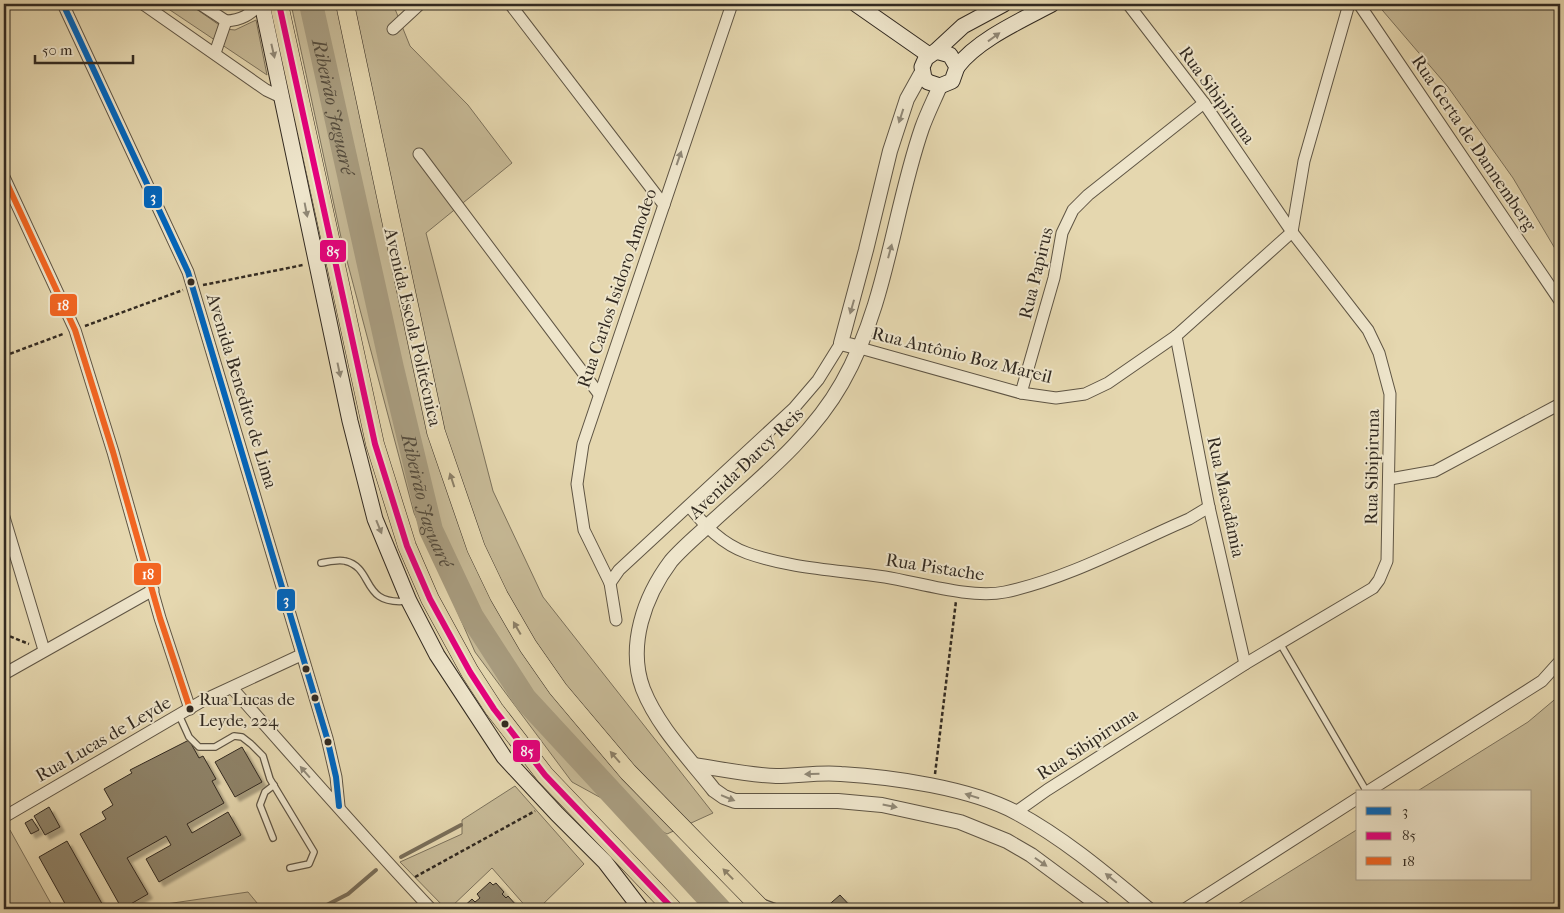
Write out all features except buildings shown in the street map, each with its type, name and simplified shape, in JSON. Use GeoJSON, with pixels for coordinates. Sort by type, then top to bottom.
{"type":"FeatureCollection","features":[{"type":"Feature","properties":{"kind":"highway"},"geometry":{"type":"LineString","coordinates":[[279,4],[375,444],[406,546],[430,599],[470,672],[494,709],[545,775],[673,909]]}},
{"type":"Feature","properties":{"kind":"highway","name":"Avenida Escola Politécnica"},"geometry":{"type":"LineString","coordinates":[[346,4],[436,432],[476,548],[499,596],[528,646],[558,689],[628,772],[756,903]]}},
{"type":"Feature","properties":{"kind":"highway"},"geometry":{"type":"LineString","coordinates":[[633,868],[656,909]]}},
{"type":"Feature","properties":{"kind":"main road"},"geometry":{"type":"LineString","coordinates":[[261,4],[284,98],[316,262],[364,478],[376,519],[409,601],[437,655],[504,757],[605,862],[641,909]]}},
{"type":"Feature","properties":{"kind":"main road"},"geometry":{"type":"LineString","coordinates":[[856,4],[933,53],[950,55],[957,67]]}},
{"type":"Feature","properties":{"kind":"main road"},"geometry":{"type":"LineString","coordinates":[[1004,4],[963,26],[923,62],[922,72],[928,82],[940,86],[952,80],[957,67],[963,59],[1003,30],[1052,4]]}},
{"type":"Feature","properties":{"kind":"street","name":"Avenida Benedito de Lima"},"geometry":{"type":"LineString","coordinates":[[63,4],[188,272],[328,743],[340,806]]}},
{"type":"Feature","properties":{"kind":"street"},"geometry":{"type":"LineString","coordinates":[[143,4],[266,90],[284,98]]}},
{"type":"Feature","properties":{"kind":"street"},"geometry":{"type":"LineString","coordinates":[[200,4],[226,21],[239,20],[248,16],[261,4]]}},
{"type":"Feature","properties":{"kind":"street"},"geometry":{"type":"LineString","coordinates":[[393,29],[420,4]]}},
{"type":"Feature","properties":{"kind":"street"},"geometry":{"type":"LineString","coordinates":[[510,4],[664,204]]}},
{"type":"Feature","properties":{"kind":"street","name":"Rua Carlos Isidoro Amodeo"},"geometry":{"type":"LineString","coordinates":[[610,584],[584,530],[577,484],[583,444],[732,4]]}},
{"type":"Feature","properties":{"kind":"street","name":"Rua Sibipiruna"},"geometry":{"type":"LineString","coordinates":[[1016,812],[1047,790],[1245,664],[1357,599],[1373,588],[1380,580],[1386,561],[1390,479],[1390,394],[1379,353],[1368,330],[1292,232],[1204,103],[1128,4]]}},
{"type":"Feature","properties":{"kind":"street"},"geometry":{"type":"LineString","coordinates":[[1292,232],[1304,162],[1349,4]]}},
{"type":"Feature","properties":{"kind":"street","name":"Rua Gerta de Dannemberg"},"geometry":{"type":"LineString","coordinates":[[1359,4],[1560,301]]}},
{"type":"Feature","properties":{"kind":"street"},"geometry":{"type":"LineString","coordinates":[[215,53],[226,21]]}},
{"type":"Feature","properties":{"kind":"street","name":"Avenida Darcy Reis"},"geometry":{"type":"LineString","coordinates":[[610,584],[630,559],[794,408],[818,380],[841,342],[890,151],[907,99],[922,72]]}},
{"type":"Feature","properties":{"kind":"street","name":"Avenida Darcy Reis"},"geometry":{"type":"LineString","coordinates":[[940,86],[922,128],[881,287],[860,348],[842,383],[823,414],[789,451],[672,560],[656,586],[640,622],[636,665],[644,690],[660,722],[714,790],[724,797],[735,801],[838,801],[882,805],[960,822],[1007,841],[1032,855],[1104,909]]}},
{"type":"Feature","properties":{"kind":"street","name":"Rua Papirus"},"geometry":{"type":"LineString","coordinates":[[1021,393],[1054,278],[1062,234],[1073,210],[1088,195],[1204,103]]}},
{"type":"Feature","properties":{"kind":"street"},"geometry":{"type":"LineString","coordinates":[[419,154],[599,394]]}},
{"type":"Feature","properties":{"kind":"street"},"geometry":{"type":"LineString","coordinates":[[4,177],[75,330],[190,709]]}},
{"type":"Feature","properties":{"kind":"street","name":"Rua Antônio Boz Mareil"},"geometry":{"type":"LineString","coordinates":[[841,342],[1021,393],[1056,398],[1085,394],[1108,383],[1176,336],[1292,232]]}},
{"type":"Feature","properties":{"kind":"street"},"geometry":{"type":"LineString","coordinates":[[862,265],[869,280],[881,287]]}},
{"type":"Feature","properties":{"kind":"street","name":"Rua Macadâmia"},"geometry":{"type":"LineString","coordinates":[[1176,336],[1209,507],[1245,664]]}},
{"type":"Feature","properties":{"kind":"street"},"geometry":{"type":"LineString","coordinates":[[1390,479],[1435,471],[1560,404]]}},
{"type":"Feature","properties":{"kind":"street","name":"Rua Pistache"},"geometry":{"type":"LineString","coordinates":[[689,506],[706,528],[746,553],[806,568],[882,577],[976,594],[1004,592],[1036,584],[1189,519],[1209,507]]}},
{"type":"Feature","properties":{"kind":"street"},"geometry":{"type":"LineString","coordinates":[[4,517],[44,650]]}},
{"type":"Feature","properties":{"kind":"street"},"geometry":{"type":"LineString","coordinates":[[610,584],[616,620]]}},
{"type":"Feature","properties":{"kind":"street"},"geometry":{"type":"LineString","coordinates":[[4,674],[153,590]]}},
{"type":"Feature","properties":{"kind":"street","name":"Rua Lucas de Leyde"},"geometry":{"type":"LineString","coordinates":[[4,817],[190,709],[301,655]]}},
{"type":"Feature","properties":{"kind":"street"},"geometry":{"type":"LineString","coordinates":[[1370,790],[1542,682],[1560,661]]}},
{"type":"Feature","properties":{"kind":"street"},"geometry":{"type":"LineString","coordinates":[[232,688],[317,785],[340,806],[370,844],[431,909]]}},
{"type":"Feature","properties":{"kind":"street"},"geometry":{"type":"LineString","coordinates":[[694,765],[778,776],[839,773],[917,782],[966,794],[1016,812],[1088,860],[1148,909]]}},
{"type":"Feature","properties":{"kind":"street"},"geometry":{"type":"LineString","coordinates":[[1185,909],[1356,799]]}},
{"type":"Feature","properties":{"kind":"lane"},"geometry":{"type":"LineString","coordinates":[[321,563],[344,560],[356,566],[376,594],[384,601],[409,601]]}},
{"type":"Feature","properties":{"kind":"lane"},"geometry":{"type":"LineString","coordinates":[[1281,644],[1366,790]]}},
{"type":"Feature","properties":{"kind":"lane"},"geometry":{"type":"LineString","coordinates":[[179,715],[189,737],[199,747],[214,747],[234,736],[242,737],[263,756],[274,785],[314,852],[309,864],[290,868]]}},
{"type":"Feature","properties":{"kind":"lane"},"geometry":{"type":"LineString","coordinates":[[273,838],[260,805],[265,792],[274,785]]}},
{"type":"Feature","properties":{"kind":"lane"},"geometry":{"type":"LineString","coordinates":[[756,903],[781,909]]}},
{"type":"Feature","properties":{"kind":"path"},"geometry":{"type":"LineString","coordinates":[[4,356],[175,292],[316,262]]}},
{"type":"Feature","properties":{"kind":"path"},"geometry":{"type":"LineString","coordinates":[[934,786],[957,590]]}},
{"type":"Feature","properties":{"kind":"path"},"geometry":{"type":"LineString","coordinates":[[4,634],[44,650]]}},
{"type":"Feature","properties":{"kind":"path"},"geometry":{"type":"LineString","coordinates":[[406,882],[548,804]]}},
{"type":"Feature","properties":{"kind":"shaded area"},"geometry":{"type":"Polygon","coordinates":[[[161,4],[189,4],[225,29],[235,30],[256,20],[267,75],[161,4]]]}},
{"type":"Feature","properties":{"kind":"shaded area"},"geometry":{"type":"Polygon","coordinates":[[[291,4],[393,4],[410,46],[468,105],[512,163],[426,233],[493,491],[543,597],[713,813],[667,834],[572,782],[475,652],[414,513],[342,242],[291,4]]]}},
{"type":"Feature","properties":{"kind":"shaded area"},"geometry":{"type":"Polygon","coordinates":[[[1377,4],[1560,4],[1560,257],[1513,178],[1448,87],[1377,4]]]}},
{"type":"Feature","properties":{"kind":"shaded area"},"geometry":{"type":"Polygon","coordinates":[[[1560,695],[1560,909],[1230,909],[1356,830],[1356,880],[1532,880],[1532,790],[1419,790],[1528,722],[1560,695]]]}},
{"type":"Feature","properties":{"kind":"shaded area"},"geometry":{"type":"Polygon","coordinates":[[[515,786],[584,864],[538,909],[528,909],[492,868],[449,909],[446,909],[400,862],[462,834],[462,820],[515,786]]]}},
{"type":"Feature","properties":{"kind":"shaded area"},"geometry":{"type":"Polygon","coordinates":[[[10,830],[54,909],[4,909],[4,833],[10,830]]]}},
{"type":"Feature","properties":{"kind":"shaded area"},"geometry":{"type":"Polygon","coordinates":[[[248,892],[262,909],[132,909],[248,892]]]}},
{"type":"Feature","properties":{"kind":"waterway","name":"Ribeirão Jaguaré"},"geometry":{"type":"LineString","coordinates":[[311,4],[392,368],[431,530],[472,617],[525,699],[719,909]]}},
{"type":"Feature","properties":{"kind":"waterway"},"geometry":{"type":"LineString","coordinates":[[401,857],[461,825]]}},
{"type":"Feature","properties":{"kind":"waterway"},"geometry":{"type":"LineString","coordinates":[[319,909],[348,894],[376,870]]}},
{"type":"Feature","properties":{"kind":"transit line","name":"3"},"geometry":{"type":"LineString","coordinates":[[63,4],[188,272],[327,738],[336,777],[339,806]]}},
{"type":"Feature","properties":{"kind":"transit line","name":"85"},"geometry":{"type":"LineString","coordinates":[[279,4],[375,444],[407,546],[430,599],[470,672],[494,709],[545,775],[673,909]]}},
{"type":"Feature","properties":{"kind":"transit line","name":"18"},"geometry":{"type":"LineString","coordinates":[[4,177],[75,330],[113,452],[160,618],[190,709]]}},
{"type":"Feature","properties":{"kind":"place","name":"Rua Lucas de Leyde, 224"},"geometry":{"type":"Point","coordinates":[190,709]}}]}
